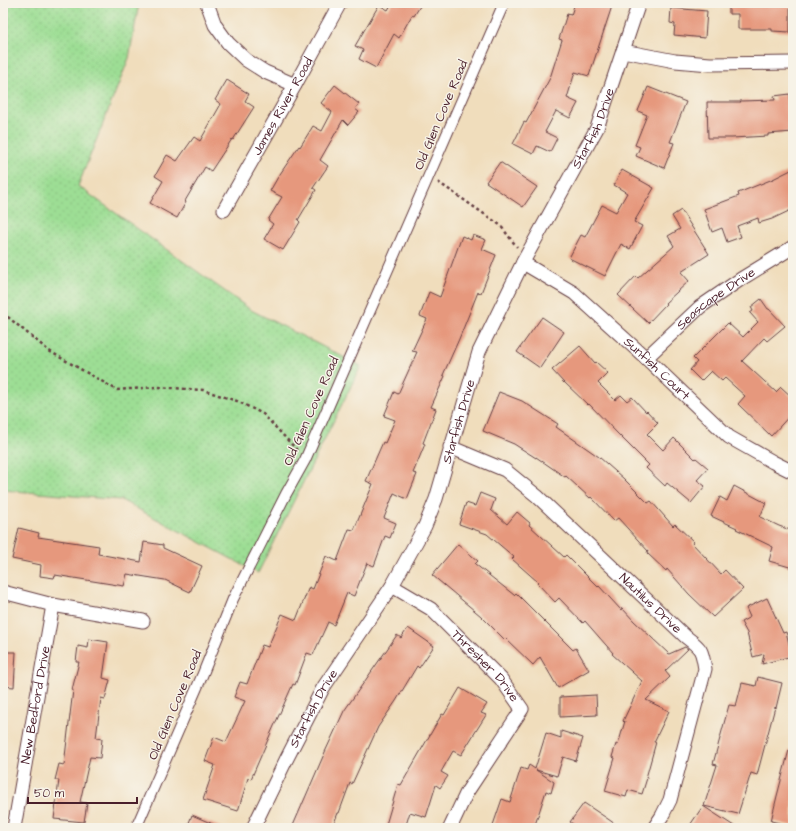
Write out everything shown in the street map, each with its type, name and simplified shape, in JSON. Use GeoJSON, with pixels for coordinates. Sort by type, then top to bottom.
{"type":"FeatureCollection","features":[{"type":"Feature","properties":{"kind":"street"},"geometry":{"type":"LineString","coordinates":[[207,3],[215,25],[228,43],[246,60],[265,72],[295,85]]}},
{"type":"Feature","properties":{"kind":"street","name":"James River Road"},"geometry":{"type":"LineString","coordinates":[[224,210],[340,3]]}},
{"type":"Feature","properties":{"kind":"street","name":"Old Glen Cove Road"},"geometry":{"type":"LineString","coordinates":[[136,828],[202,676],[233,599],[286,494],[305,460],[504,3]]}},
{"type":"Feature","properties":{"kind":"street","name":"Starfish Drive"},"geometry":{"type":"LineString","coordinates":[[253,828],[323,688],[392,586],[425,526],[436,499],[479,352],[524,262],[597,128],[639,3]]}},
{"type":"Feature","properties":{"kind":"street"},"geometry":{"type":"LineString","coordinates":[[623,51],[675,61],[710,64],[793,63]]}},
{"type":"Feature","properties":{"kind":"street","name":"Seascape Drive"},"geometry":{"type":"LineString","coordinates":[[646,358],[700,307],[741,279],[793,247]]}},
{"type":"Feature","properties":{"kind":"street","name":"Sunfish Court"},"geometry":{"type":"LineString","coordinates":[[524,262],[524,264],[574,293],[646,358],[729,437],[793,472]]}},
{"type":"Feature","properties":{"kind":"street","name":"Nautilus Drive"},"geometry":{"type":"LineString","coordinates":[[450,447],[505,470],[532,491],[686,637],[698,646],[702,654],[705,669],[670,800],[654,828]]}},
{"type":"Feature","properties":{"kind":"street","name":"Thresher Drive"},"geometry":{"type":"LineString","coordinates":[[392,586],[431,608],[501,679],[522,709],[467,792],[450,828]]}},
{"type":"Feature","properties":{"kind":"street"},"geometry":{"type":"LineString","coordinates":[[3,592],[53,605],[143,621]]}},
{"type":"Feature","properties":{"kind":"street","name":"New Bedford Drive"},"geometry":{"type":"LineString","coordinates":[[14,828],[53,605]]}},
{"type":"Feature","properties":{"kind":"path"},"geometry":{"type":"LineString","coordinates":[[429,176],[500,225],[517,245],[524,262]]}},
{"type":"Feature","properties":{"kind":"path"},"geometry":{"type":"LineString","coordinates":[[3,313],[49,351],[117,390],[157,386],[203,390],[237,401],[263,414],[305,460]]}},
{"type":"Feature","properties":{"kind":"green space"},"geometry":{"type":"Polygon","coordinates":[[[3,3],[139,3],[129,58],[78,186],[251,310],[361,366],[258,573],[121,500],[3,490],[3,3]]]}},
{"type":"Feature","properties":{"kind":"building"},"geometry":{"type":"Polygon","coordinates":[[[392,3],[422,3],[414,16],[412,15],[399,38],[394,34],[376,68],[359,59],[363,50],[355,46],[379,5],[388,10],[392,3]]]}},
{"type":"Feature","properties":{"kind":"building"},"geometry":{"type":"Polygon","coordinates":[[[575,3],[613,3],[589,76],[575,72],[567,98],[578,103],[570,118],[556,111],[545,132],[557,138],[550,152],[537,146],[533,154],[513,144],[550,78],[562,40],[559,39],[567,14],[571,15],[575,3]]]}},
{"type":"Feature","properties":{"kind":"building"},"geometry":{"type":"Polygon","coordinates":[[[729,3],[790,3],[790,32],[772,31],[772,29],[738,29],[738,14],[729,14],[729,3]]]}},
{"type":"Feature","properties":{"kind":"building"},"geometry":{"type":"Polygon","coordinates":[[[671,8],[707,11],[705,38],[674,35],[675,24],[670,23],[671,8]]]}},
{"type":"Feature","properties":{"kind":"building"},"geometry":{"type":"Polygon","coordinates":[[[227,80],[249,94],[245,101],[254,107],[211,171],[205,167],[177,218],[150,203],[163,181],[155,176],[167,155],[177,161],[194,137],[200,141],[221,104],[215,100],[227,80]]]}},
{"type":"Feature","properties":{"kind":"building"},"geometry":{"type":"Polygon","coordinates":[[[335,85],[359,104],[355,109],[359,112],[348,125],[343,120],[320,160],[328,166],[313,188],[316,190],[298,220],[300,222],[283,250],[264,239],[273,224],[268,220],[282,197],[270,191],[313,126],[322,131],[332,112],[321,103],[335,85]]]}},
{"type":"Feature","properties":{"kind":"building"},"geometry":{"type":"Polygon","coordinates":[[[648,87],[686,102],[670,142],[674,143],[664,168],[636,156],[640,147],[635,145],[647,115],[638,111],[648,87]]]}},
{"type":"Feature","properties":{"kind":"building"},"geometry":{"type":"Polygon","coordinates":[[[790,94],[791,110],[793,110],[793,132],[768,134],[768,136],[708,138],[707,102],[775,100],[774,96],[790,94]]]}},
{"type":"Feature","properties":{"kind":"building"},"geometry":{"type":"Polygon","coordinates":[[[500,162],[537,187],[523,207],[486,182],[500,162]]]}},
{"type":"Feature","properties":{"kind":"building"},"geometry":{"type":"Polygon","coordinates":[[[793,169],[793,209],[772,219],[759,223],[758,218],[737,226],[741,237],[727,242],[722,228],[712,232],[704,209],[739,196],[738,193],[793,169]]]}},
{"type":"Feature","properties":{"kind":"building"},"geometry":{"type":"Polygon","coordinates":[[[622,170],[654,188],[634,222],[642,226],[630,249],[621,244],[605,276],[569,258],[581,235],[585,237],[602,205],[616,212],[627,193],[614,185],[622,170]]]}},
{"type":"Feature","properties":{"kind":"building"},"geometry":{"type":"Polygon","coordinates":[[[681,210],[709,254],[681,272],[689,281],[665,303],[666,304],[648,323],[618,295],[636,276],[638,278],[674,246],[668,236],[680,229],[672,216],[681,210]]]}},
{"type":"Feature","properties":{"kind":"building"},"geometry":{"type":"Polygon","coordinates":[[[473,235],[486,240],[482,249],[496,255],[481,293],[478,292],[443,375],[445,376],[431,407],[436,409],[423,443],[425,444],[413,473],[417,474],[407,499],[394,493],[384,518],[396,523],[390,538],[385,536],[374,566],[367,563],[354,596],[347,593],[334,625],[328,622],[313,655],[307,653],[295,685],[293,684],[251,779],[248,778],[238,811],[203,800],[215,765],[205,761],[214,737],[226,742],[245,701],[234,697],[240,682],[247,684],[262,645],[268,647],[282,614],[296,620],[309,587],[313,589],[326,556],[337,561],[349,529],[354,530],[373,484],[366,481],[383,442],[385,443],[395,420],[384,416],[394,392],[398,394],[417,352],[412,351],[427,319],[420,316],[429,292],[440,297],[462,236],[471,240],[473,235]]]}},
{"type":"Feature","properties":{"kind":"building"},"geometry":{"type":"Polygon","coordinates":[[[761,299],[768,309],[785,326],[767,341],[764,338],[742,361],[776,392],[781,387],[793,398],[793,412],[771,436],[738,404],[745,396],[725,378],[722,381],[711,371],[701,381],[690,370],[697,362],[693,358],[728,323],[743,337],[758,322],[750,313],[753,311],[751,307],[761,299]]]}},
{"type":"Feature","properties":{"kind":"building"},"geometry":{"type":"Polygon","coordinates":[[[542,317],[564,332],[540,368],[517,352],[542,317]]]}},
{"type":"Feature","properties":{"kind":"building"},"geometry":{"type":"Polygon","coordinates":[[[580,346],[595,363],[596,362],[608,373],[598,383],[615,400],[621,395],[627,401],[632,397],[658,423],[647,434],[663,450],[674,438],[695,459],[696,458],[708,468],[697,480],[705,486],[691,503],[667,483],[665,486],[646,468],[649,465],[589,404],[588,405],[564,383],[552,370],[580,346]]]}},
{"type":"Feature","properties":{"kind":"building"},"geometry":{"type":"Polygon","coordinates":[[[499,392],[522,401],[558,424],[556,427],[599,457],[648,503],[651,501],[673,526],[675,524],[694,542],[692,543],[721,574],[725,570],[743,589],[713,617],[689,594],[667,569],[666,571],[647,553],[648,551],[618,518],[614,521],[591,497],[590,498],[566,476],[565,477],[514,444],[483,431],[499,392]]]}},
{"type":"Feature","properties":{"kind":"building"},"geometry":{"type":"Polygon","coordinates":[[[734,486],[766,503],[760,517],[793,531],[793,568],[769,561],[773,547],[711,516],[720,497],[727,501],[734,486]]]}},
{"type":"Feature","properties":{"kind":"building"},"geometry":{"type":"Polygon","coordinates":[[[480,493],[495,499],[491,510],[507,524],[517,512],[530,523],[529,525],[564,557],[566,555],[598,587],[599,586],[621,610],[622,608],[669,654],[685,647],[688,649],[665,671],[670,677],[646,700],[669,711],[654,742],[656,742],[642,794],[628,790],[626,797],[605,791],[615,758],[612,757],[616,744],[618,745],[625,721],[623,721],[642,681],[612,654],[613,653],[585,621],[583,623],[559,598],[555,602],[537,583],[538,582],[512,559],[514,557],[487,534],[459,524],[466,503],[475,506],[480,493]]]}},
{"type":"Feature","properties":{"kind":"building"},"geometry":{"type":"Polygon","coordinates":[[[19,528],[39,533],[38,537],[99,546],[98,554],[141,562],[144,542],[163,545],[163,548],[202,566],[190,592],[165,580],[127,574],[124,586],[55,575],[54,578],[40,576],[41,565],[12,559],[19,528]]]}},
{"type":"Feature","properties":{"kind":"building"},"geometry":{"type":"Polygon","coordinates":[[[458,544],[478,561],[475,564],[514,595],[516,593],[573,650],[576,648],[589,670],[558,688],[540,657],[533,665],[481,616],[432,575],[458,544]]]}},
{"type":"Feature","properties":{"kind":"building"},"geometry":{"type":"Polygon","coordinates":[[[767,598],[783,633],[786,632],[792,656],[762,664],[764,654],[753,657],[747,633],[741,622],[750,617],[746,608],[767,598]]]}},
{"type":"Feature","properties":{"kind":"building"},"geometry":{"type":"Polygon","coordinates":[[[408,628],[434,646],[419,668],[417,666],[378,727],[352,784],[350,783],[332,828],[292,828],[344,711],[397,635],[401,638],[408,628]]]}},
{"type":"Feature","properties":{"kind":"building"},"geometry":{"type":"Polygon","coordinates":[[[89,639],[108,642],[103,678],[110,680],[105,699],[101,698],[96,738],[102,739],[100,758],[90,757],[80,802],[87,803],[84,822],[54,819],[59,780],[55,780],[59,764],[64,765],[72,690],[79,662],[76,662],[78,646],[88,648],[89,639]]]}},
{"type":"Feature","properties":{"kind":"building"},"geometry":{"type":"Polygon","coordinates":[[[3,652],[16,652],[14,687],[3,686],[3,652]]]}},
{"type":"Feature","properties":{"kind":"building"},"geometry":{"type":"Polygon","coordinates":[[[758,677],[782,683],[757,775],[751,773],[738,814],[704,806],[717,765],[713,764],[729,705],[736,706],[742,683],[756,686],[758,677]]]}},
{"type":"Feature","properties":{"kind":"building"},"geometry":{"type":"Polygon","coordinates":[[[460,688],[487,704],[481,713],[486,715],[461,755],[453,751],[441,772],[448,776],[440,788],[436,785],[426,817],[410,812],[405,828],[385,828],[398,784],[401,785],[442,714],[444,715],[460,688]]]}},
{"type":"Feature","properties":{"kind":"building"},"geometry":{"type":"Polygon","coordinates":[[[596,695],[597,715],[560,717],[560,697],[596,695]]]}},
{"type":"Feature","properties":{"kind":"building"},"geometry":{"type":"Polygon","coordinates":[[[561,731],[583,738],[576,761],[563,757],[557,776],[536,770],[554,782],[551,793],[546,791],[534,828],[492,828],[502,799],[510,802],[521,768],[527,770],[529,765],[535,769],[546,733],[561,738],[561,731]]]}},
{"type":"Feature","properties":{"kind":"building"},"geometry":{"type":"Polygon","coordinates":[[[789,750],[793,750],[793,826],[771,821],[789,750]]]}},
{"type":"Feature","properties":{"kind":"building"},"geometry":{"type":"Polygon","coordinates":[[[584,803],[621,828],[579,828],[570,822],[584,803]]]}},
{"type":"Feature","properties":{"kind":"building"},"geometry":{"type":"Polygon","coordinates":[[[703,806],[737,828],[688,828],[703,806]]]}},
{"type":"Feature","properties":{"kind":"building"},"geometry":{"type":"Polygon","coordinates":[[[192,815],[222,828],[187,828],[192,815]]]}}]}
